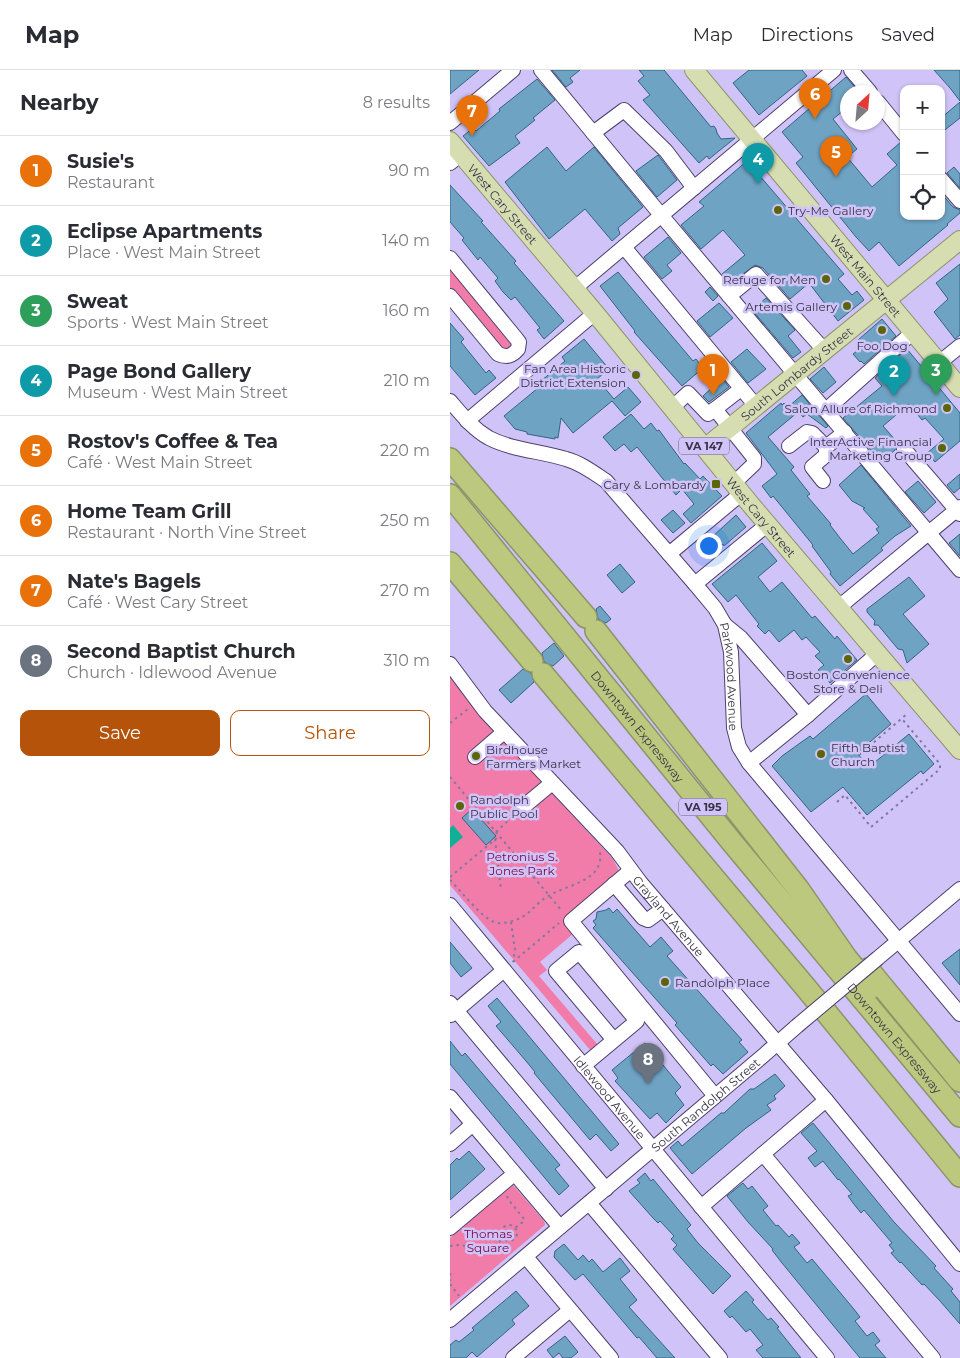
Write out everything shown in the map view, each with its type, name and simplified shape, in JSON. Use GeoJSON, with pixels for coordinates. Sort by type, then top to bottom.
{"type":"FeatureCollection","features":[{"type":"Feature","properties":{"kind":"highway"},"geometry":{"type":"LineString","coordinates":[[450,458],[591,624],[799,890],[847,959],[938,1070],[960,1100]]}},
{"type":"Feature","properties":{"kind":"highway","name":"Downtown Expressway"},"geometry":{"type":"LineString","coordinates":[[450,495],[737,849],[960,1116]]}},
{"type":"Feature","properties":{"kind":"highway","name":"VA 195"},"geometry":{"type":"LineString","coordinates":[[450,563],[807,989],[960,1176]]}},
{"type":"Feature","properties":{"kind":"highway"},"geometry":{"type":"LineString","coordinates":[[799,890],[831,924],[960,1081]]}},
{"type":"Feature","properties":{"kind":"main road","name":"West Main Street"},"geometry":{"type":"LineString","coordinates":[[694,70],[960,388]]}},
{"type":"Feature","properties":{"kind":"main road","name":"West Cary Street"},"geometry":{"type":"LineString","coordinates":[[454,153],[575,288],[738,488],[960,750]]}},
{"type":"Feature","properties":{"kind":"main road","name":"South Lombardy Street"},"geometry":{"type":"LineString","coordinates":[[705,448],[959,242]]}},
{"type":"Feature","properties":{"kind":"street"},"geometry":{"type":"LineString","coordinates":[[450,124],[513,70]]}},
{"type":"Feature","properties":{"kind":"street"},"geometry":{"type":"LineString","coordinates":[[541,70],[960,570]]}},
{"type":"Feature","properties":{"kind":"street"},"geometry":{"type":"LineString","coordinates":[[575,288],[834,70]]}},
{"type":"Feature","properties":{"kind":"street"},"geometry":{"type":"LineString","coordinates":[[851,70],[864,85]]}},
{"type":"Feature","properties":{"kind":"street"},"geometry":{"type":"LineString","coordinates":[[593,133],[624,110],[666,151],[694,188]]}},
{"type":"Feature","properties":{"kind":"street"},"geometry":{"type":"LineString","coordinates":[[885,111],[901,130]]}},
{"type":"Feature","properties":{"kind":"street"},"geometry":{"type":"LineString","coordinates":[[945,184],[960,201]]}},
{"type":"Feature","properties":{"kind":"street"},"geometry":{"type":"LineString","coordinates":[[624,247],[756,406]]}},
{"type":"Feature","properties":{"kind":"street"},"geometry":{"type":"LineString","coordinates":[[450,258],[519,342],[518,349],[514,354],[504,357],[498,354],[450,296]]}},
{"type":"Feature","properties":{"kind":"street"},"geometry":{"type":"LineString","coordinates":[[730,296],[756,274],[825,351]]}},
{"type":"Feature","properties":{"kind":"street"},"geometry":{"type":"LineString","coordinates":[[467,422],[595,313]]}},
{"type":"Feature","properties":{"kind":"street"},"geometry":{"type":"LineString","coordinates":[[826,410],[914,332]]}},
{"type":"Feature","properties":{"kind":"street"},"geometry":{"type":"LineString","coordinates":[[939,363],[960,346]]}},
{"type":"Feature","properties":{"kind":"street"},"geometry":{"type":"LineString","coordinates":[[514,354],[528,371]]}},
{"type":"Feature","properties":{"kind":"street"},"geometry":{"type":"LineString","coordinates":[[673,408],[688,393],[708,414],[741,389]]}},
{"type":"Feature","properties":{"kind":"street","name":"Parkwood Avenue"},"geometry":{"type":"LineString","coordinates":[[450,401],[467,422],[490,438],[508,445],[567,459],[606,481],[715,608],[725,625],[731,652],[734,728],[739,747],[749,763],[960,1014]]}},
{"type":"Feature","properties":{"kind":"street"},"geometry":{"type":"LineString","coordinates":[[669,554],[738,488],[754,464],[754,458],[715,409]]}},
{"type":"Feature","properties":{"kind":"street"},"geometry":{"type":"LineString","coordinates":[[789,446],[807,432],[812,433],[826,447],[826,454],[812,468],[823,481]]}},
{"type":"Feature","properties":{"kind":"street"},"geometry":{"type":"LineString","coordinates":[[826,447],[845,432]]}},
{"type":"Feature","properties":{"kind":"street"},"geometry":{"type":"LineString","coordinates":[[839,607],[928,532],[959,510],[904,449]]}},
{"type":"Feature","properties":{"kind":"street"},"geometry":{"type":"LineString","coordinates":[[695,584],[768,524]]}},
{"type":"Feature","properties":{"kind":"street"},"geometry":{"type":"LineString","coordinates":[[725,625],[741,638],[808,715]]}},
{"type":"Feature","properties":{"kind":"street"},"geometry":{"type":"LineString","coordinates":[[749,763],[808,715],[878,653]]}},
{"type":"Feature","properties":{"kind":"street","name":"Grayland Avenue"},"geometry":{"type":"LineString","coordinates":[[450,664],[504,732],[617,851],[663,909],[826,1100],[960,1264]]}},
{"type":"Feature","properties":{"kind":"street"},"geometry":{"type":"LineString","coordinates":[[475,757],[504,732]]}},
{"type":"Feature","properties":{"kind":"street"},"geometry":{"type":"LineString","coordinates":[[522,808],[552,783]]}},
{"type":"Feature","properties":{"kind":"street"},"geometry":{"type":"LineString","coordinates":[[631,870],[569,919],[584,948],[642,1017],[715,1096]]}},
{"type":"Feature","properties":{"kind":"street"},"geometry":{"type":"LineString","coordinates":[[614,884],[643,918],[648,920],[663,909]]}},
{"type":"Feature","properties":{"kind":"street","name":"South Randolph Street"},"geometry":{"type":"LineString","coordinates":[[450,1320],[960,889]]}},
{"type":"Feature","properties":{"kind":"street","name":"Idlewood Avenue"},"geometry":{"type":"LineString","coordinates":[[450,905],[827,1358]]}},
{"type":"Feature","properties":{"kind":"street"},"geometry":{"type":"LineString","coordinates":[[584,948],[556,971],[614,1040]]}},
{"type":"Feature","properties":{"kind":"street"},"geometry":{"type":"LineString","coordinates":[[504,970],[452,1010],[606,1189]]}},
{"type":"Feature","properties":{"kind":"street"},"geometry":{"type":"LineString","coordinates":[[583,1066],[642,1017]]}},
{"type":"Feature","properties":{"kind":"street"},"geometry":{"type":"LineString","coordinates":[[450,1097],[560,1227]]}},
{"type":"Feature","properties":{"kind":"street"},"geometry":{"type":"LineString","coordinates":[[701,1207],[826,1100]]}},
{"type":"Feature","properties":{"kind":"street"},"geometry":{"type":"LineString","coordinates":[[450,1144],[473,1124]]}},
{"type":"Feature","properties":{"kind":"street"},"geometry":{"type":"LineString","coordinates":[[763,1154],[933,1358]]}},
{"type":"Feature","properties":{"kind":"street"},"geometry":{"type":"LineString","coordinates":[[450,1228],[514,1174]]}},
{"type":"Feature","properties":{"kind":"street"},"geometry":{"type":"LineString","coordinates":[[589,1203],[720,1358]]}},
{"type":"Feature","properties":{"kind":"street"},"geometry":{"type":"LineString","coordinates":[[526,1257],[611,1358]]}},
{"type":"Feature","properties":{"kind":"street"},"geometry":{"type":"LineString","coordinates":[[513,1358],[570,1310]]}},
{"type":"Feature","properties":{"kind":"path"},"geometry":{"type":"LineString","coordinates":[[450,723],[469,708]]}},
{"type":"Feature","properties":{"kind":"path"},"geometry":{"type":"LineString","coordinates":[[859,755],[908,713]]}},
{"type":"Feature","properties":{"kind":"path"},"geometry":{"type":"LineString","coordinates":[[837,802],[845,796],[872,827],[940,769],[940,764],[902,719]]}},
{"type":"Feature","properties":{"kind":"path"},"geometry":{"type":"LineString","coordinates":[[450,777],[569,919],[513,962],[515,950],[511,922]]}},
{"type":"Feature","properties":{"kind":"path"},"geometry":{"type":"LineString","coordinates":[[496,832],[522,808]]}},
{"type":"Feature","properties":{"kind":"path"},"geometry":{"type":"LineString","coordinates":[[499,836],[450,878],[484,915],[494,922],[502,923],[522,919],[549,895],[591,876],[600,865],[600,852]]}},
{"type":"Feature","properties":{"kind":"path"},"geometry":{"type":"LineString","coordinates":[[495,839],[502,890]]}},
{"type":"Feature","properties":{"kind":"path"},"geometry":{"type":"LineString","coordinates":[[510,1191],[508,1199],[524,1219],[515,1228]]}},
{"type":"Feature","properties":{"kind":"path"},"geometry":{"type":"LineString","coordinates":[[503,1238],[502,1231],[505,1228],[509,1226],[515,1228]]}},
{"type":"Feature","properties":{"kind":"path"},"geometry":{"type":"LineString","coordinates":[[503,1238],[510,1241],[514,1240],[517,1233],[515,1228]]}},
{"type":"Feature","properties":{"kind":"path"},"geometry":{"type":"LineString","coordinates":[[450,1246],[462,1245],[491,1249],[503,1238]]}},
{"type":"Feature","properties":{"kind":"path"},"geometry":{"type":"LineString","coordinates":[[450,1273],[450,1283],[460,1298]]}},
{"type":"Feature","properties":{"kind":"green space"},"geometry":{"type":"Polygon","coordinates":[[[450,265],[513,345],[504,352],[450,290],[450,265]]]}},
{"type":"Feature","properties":{"kind":"green space","name":"Petronius S. Jones Park"},"geometry":{"type":"Polygon","coordinates":[[[450,677],[495,732],[613,859],[619,871],[619,875],[564,922],[574,933],[540,962],[547,970],[539,976],[598,1045],[591,1051],[450,885],[450,677]]]}},
{"type":"Feature","properties":{"kind":"green space","name":"Thomas Square"},"geometry":{"type":"Polygon","coordinates":[[[513,1185],[544,1221],[545,1225],[450,1306],[450,1238],[513,1185]]]}},
{"type":"Feature","properties":{"kind":"shaded area"},"geometry":{"type":"Polygon","coordinates":[[[453,825],[463,837],[450,848],[450,828],[453,825]]]}},
{"type":"Feature","properties":{"kind":"building"},"geometry":{"type":"Polygon","coordinates":[[[450,70],[479,70],[450,94],[450,70]]]}},
{"type":"Feature","properties":{"kind":"building"},"geometry":{"type":"Polygon","coordinates":[[[552,70],[580,70],[570,78],[573,82],[566,87],[552,70]]]}},
{"type":"Feature","properties":{"kind":"building"},"geometry":{"type":"Polygon","coordinates":[[[639,70],[664,70],[711,127],[714,126],[721,139],[735,138],[709,159],[707,156],[699,163],[643,100],[650,95],[638,81],[644,76],[639,70]]]}},
{"type":"Feature","properties":{"kind":"building"},"geometry":{"type":"Polygon","coordinates":[[[749,70],[802,70],[807,76],[759,115],[733,83],[749,70]]]}},
{"type":"Feature","properties":{"kind":"building"},"geometry":{"type":"Polygon","coordinates":[[[934,70],[960,70],[960,101],[950,88],[934,70]]]}},
{"type":"Feature","properties":{"kind":"building"},"geometry":{"type":"Polygon","coordinates":[[[846,77],[853,85],[840,85],[840,113],[833,119],[857,149],[847,157],[872,187],[897,165],[887,154],[900,143],[900,220],[945,220],[945,198],[953,207],[960,210],[960,213],[899,266],[879,242],[869,251],[856,237],[796,163],[803,157],[782,132],[846,77]]]}},
{"type":"Feature","properties":{"kind":"building"},"geometry":{"type":"Polygon","coordinates":[[[537,79],[555,100],[515,136],[520,143],[489,166],[463,136],[473,128],[476,131],[500,111],[499,109],[537,79]]]}},
{"type":"Feature","properties":{"kind":"building"},"geometry":{"type":"Polygon","coordinates":[[[960,102],[960,118],[945,130],[945,115],[960,102]]]}},
{"type":"Feature","properties":{"kind":"building"},"geometry":{"type":"Polygon","coordinates":[[[547,147],[566,171],[594,147],[643,207],[618,228],[620,234],[612,241],[585,209],[549,239],[505,182],[547,147]]]}},
{"type":"Feature","properties":{"kind":"building"},"geometry":{"type":"Polygon","coordinates":[[[658,155],[677,180],[657,197],[636,171],[658,155]]]}},
{"type":"Feature","properties":{"kind":"building"},"geometry":{"type":"Polygon","coordinates":[[[747,161],[844,274],[838,279],[852,295],[857,291],[864,300],[838,321],[809,283],[790,299],[763,268],[755,265],[730,284],[722,274],[745,255],[723,230],[701,249],[681,225],[704,206],[699,202],[747,161]]]}},
{"type":"Feature","properties":{"kind":"building"},"geometry":{"type":"Polygon","coordinates":[[[954,167],[960,174],[960,188],[947,173],[954,167]]]}},
{"type":"Feature","properties":{"kind":"building"},"geometry":{"type":"Polygon","coordinates":[[[450,185],[483,221],[481,222],[516,261],[514,263],[564,321],[544,339],[537,330],[540,328],[515,297],[511,300],[503,292],[495,281],[498,278],[480,257],[478,260],[462,240],[464,238],[450,222],[450,185]]]}},
{"type":"Feature","properties":{"kind":"building"},"geometry":{"type":"Polygon","coordinates":[[[668,237],[681,253],[667,265],[672,271],[662,279],[644,257],[668,237]]]}},
{"type":"Feature","properties":{"kind":"building"},"geometry":{"type":"Polygon","coordinates":[[[960,264],[960,335],[955,339],[934,312],[948,299],[936,283],[960,264]]]}},
{"type":"Feature","properties":{"kind":"building"},"geometry":{"type":"Polygon","coordinates":[[[618,272],[693,361],[696,359],[703,368],[682,386],[634,332],[600,286],[618,272]]]}},
{"type":"Feature","properties":{"kind":"building"},"geometry":{"type":"Polygon","coordinates":[[[710,287],[718,296],[713,301],[705,292],[710,287]]]}},
{"type":"Feature","properties":{"kind":"building"},"geometry":{"type":"Polygon","coordinates":[[[766,298],[795,330],[788,336],[801,352],[793,358],[752,310],[766,298]]]}},
{"type":"Feature","properties":{"kind":"building"},"geometry":{"type":"Polygon","coordinates":[[[719,303],[733,318],[710,337],[697,321],[719,303]]]}},
{"type":"Feature","properties":{"kind":"building"},"geometry":{"type":"Polygon","coordinates":[[[882,319],[896,336],[864,364],[853,354],[864,346],[858,340],[882,319]]]}},
{"type":"Feature","properties":{"kind":"building"},"geometry":{"type":"Polygon","coordinates":[[[450,323],[464,339],[461,342],[486,373],[489,370],[496,378],[475,395],[450,366],[450,323]]]}},
{"type":"Feature","properties":{"kind":"building"},"geometry":{"type":"Polygon","coordinates":[[[584,339],[609,369],[597,379],[614,399],[628,387],[641,402],[625,416],[612,401],[573,433],[561,418],[558,438],[555,437],[555,439],[527,434],[527,432],[515,429],[504,416],[538,388],[536,385],[565,361],[562,357],[584,339]]]}},
{"type":"Feature","properties":{"kind":"building"},"geometry":{"type":"Polygon","coordinates":[[[747,349],[766,369],[748,383],[731,362],[747,349]]]}},
{"type":"Feature","properties":{"kind":"building"},"geometry":{"type":"Polygon","coordinates":[[[907,349],[960,413],[960,441],[935,462],[927,453],[944,439],[925,418],[922,420],[909,404],[883,426],[898,443],[895,450],[881,462],[843,418],[882,386],[875,378],[907,349]]]}},
{"type":"Feature","properties":{"kind":"building"},"geometry":{"type":"Polygon","coordinates":[[[711,365],[729,387],[709,402],[703,396],[714,386],[703,372],[711,365]]]}},
{"type":"Feature","properties":{"kind":"building"},"geometry":{"type":"Polygon","coordinates":[[[824,367],[836,382],[823,393],[810,379],[824,367]]]}},
{"type":"Feature","properties":{"kind":"building"},"geometry":{"type":"Polygon","coordinates":[[[802,395],[828,426],[826,428],[807,414],[803,417],[798,412],[768,437],[794,467],[791,470],[810,494],[807,496],[853,554],[879,533],[876,529],[879,527],[863,509],[865,508],[852,501],[839,485],[861,465],[911,526],[895,536],[881,548],[883,550],[840,586],[830,574],[831,572],[813,545],[773,496],[771,498],[762,486],[777,474],[746,433],[781,403],[788,407],[802,395]]]}},
{"type":"Feature","properties":{"kind":"building"},"geometry":{"type":"Polygon","coordinates":[[[631,414],[644,429],[651,423],[657,431],[659,430],[684,464],[700,479],[703,476],[722,496],[691,523],[683,514],[694,504],[682,489],[676,495],[637,447],[631,452],[624,444],[615,451],[603,437],[631,414]]]}},
{"type":"Feature","properties":{"kind":"building"},"geometry":{"type":"Polygon","coordinates":[[[960,474],[960,488],[954,493],[947,485],[960,474]]]}},
{"type":"Feature","properties":{"kind":"building"},"geometry":{"type":"Polygon","coordinates":[[[918,481],[936,502],[924,513],[905,492],[918,481]]]}},
{"type":"Feature","properties":{"kind":"building"},"geometry":{"type":"Polygon","coordinates":[[[673,510],[685,523],[673,533],[661,520],[673,510]]]}},
{"type":"Feature","properties":{"kind":"building"},"geometry":{"type":"Polygon","coordinates":[[[736,515],[746,527],[724,546],[723,544],[707,557],[700,548],[736,515]]]}},
{"type":"Feature","properties":{"kind":"building"},"geometry":{"type":"Polygon","coordinates":[[[960,534],[960,556],[949,543],[960,534]]]}},
{"type":"Feature","properties":{"kind":"building"},"geometry":{"type":"Polygon","coordinates":[[[762,543],[777,561],[758,577],[770,592],[782,582],[812,618],[815,616],[835,639],[837,636],[857,660],[830,683],[818,670],[824,665],[815,656],[820,652],[806,637],[802,640],[794,630],[779,642],[769,630],[765,634],[757,626],[759,624],[736,595],[728,602],[712,584],[762,543]]]}},
{"type":"Feature","properties":{"kind":"building"},"geometry":{"type":"Polygon","coordinates":[[[620,564],[635,582],[622,593],[607,575],[620,564]]]}},
{"type":"Feature","properties":{"kind":"building"},"geometry":{"type":"Polygon","coordinates":[[[909,577],[925,596],[903,614],[929,644],[907,663],[903,650],[898,649],[878,625],[874,625],[875,621],[867,612],[867,609],[909,577]]]}},
{"type":"Feature","properties":{"kind":"building"},"geometry":{"type":"Polygon","coordinates":[[[600,606],[611,619],[606,623],[598,619],[596,609],[600,606]]]}},
{"type":"Feature","properties":{"kind":"building"},"geometry":{"type":"Polygon","coordinates":[[[554,643],[564,656],[553,666],[544,662],[542,653],[554,643]]]}},
{"type":"Feature","properties":{"kind":"building"},"geometry":{"type":"Polygon","coordinates":[[[523,669],[531,673],[534,682],[511,703],[499,690],[523,669]]]}},
{"type":"Feature","properties":{"kind":"building","name":"Fifth Baptist Church"},"geometry":{"type":"Polygon","coordinates":[[[866,694],[891,724],[857,753],[869,767],[909,734],[934,764],[923,774],[921,771],[867,815],[843,787],[811,812],[772,766],[782,756],[810,736],[813,739],[866,694]]]}},
{"type":"Feature","properties":{"kind":"building"},"geometry":{"type":"Polygon","coordinates":[[[472,809],[496,836],[486,845],[462,818],[472,809]]]}},
{"type":"Feature","properties":{"kind":"building","name":"Randolph Place"},"geometry":{"type":"Polygon","coordinates":[[[609,908],[613,913],[617,909],[650,947],[661,937],[673,951],[667,956],[742,1040],[739,1042],[748,1052],[723,1074],[713,1064],[711,1066],[675,1025],[677,1023],[593,928],[596,925],[593,921],[596,919],[597,912],[609,908]]]}},
{"type":"Feature","properties":{"kind":"building"},"geometry":{"type":"Polygon","coordinates":[[[450,942],[472,968],[461,977],[450,963],[450,942]]]}},
{"type":"Feature","properties":{"kind":"building"},"geometry":{"type":"Polygon","coordinates":[[[960,949],[960,985],[942,963],[960,949]]]}},
{"type":"Feature","properties":{"kind":"building"},"geometry":{"type":"Polygon","coordinates":[[[497,998],[619,1144],[611,1151],[596,1134],[590,1140],[496,1026],[501,1022],[488,1006],[497,998]]]}},
{"type":"Feature","properties":{"kind":"building"},"geometry":{"type":"Polygon","coordinates":[[[450,1041],[462,1056],[465,1053],[560,1165],[555,1169],[569,1186],[559,1195],[450,1064],[450,1041]]]}},
{"type":"Feature","properties":{"kind":"building"},"geometry":{"type":"Polygon","coordinates":[[[645,1043],[681,1087],[675,1093],[684,1105],[666,1123],[657,1113],[650,1119],[615,1081],[618,1078],[612,1070],[645,1043]]]}},
{"type":"Feature","properties":{"kind":"building"},"geometry":{"type":"Polygon","coordinates":[[[775,1074],[785,1086],[774,1096],[776,1099],[767,1105],[771,1110],[746,1128],[692,1174],[670,1148],[678,1141],[682,1146],[721,1113],[724,1113],[750,1089],[754,1089],[775,1074]]]}},
{"type":"Feature","properties":{"kind":"building"},"geometry":{"type":"Polygon","coordinates":[[[813,1123],[894,1222],[936,1266],[934,1268],[953,1289],[951,1291],[960,1302],[960,1324],[924,1284],[922,1285],[891,1253],[894,1251],[889,1245],[892,1243],[864,1210],[861,1213],[848,1196],[852,1194],[823,1161],[815,1167],[808,1158],[817,1151],[801,1133],[813,1123]]]}},
{"type":"Feature","properties":{"kind":"building"},"geometry":{"type":"Polygon","coordinates":[[[469,1151],[485,1169],[450,1200],[450,1165],[469,1151]]]}},
{"type":"Feature","properties":{"kind":"building"},"geometry":{"type":"Polygon","coordinates":[[[645,1173],[651,1181],[653,1179],[691,1225],[687,1229],[698,1243],[731,1276],[713,1294],[673,1249],[677,1245],[671,1239],[674,1236],[660,1221],[658,1223],[653,1218],[629,1191],[640,1183],[637,1180],[645,1173]]]}},
{"type":"Feature","properties":{"kind":"building"},"geometry":{"type":"Polygon","coordinates":[[[743,1183],[748,1189],[752,1186],[768,1206],[763,1210],[776,1226],[778,1225],[789,1237],[792,1234],[800,1243],[794,1247],[807,1263],[812,1259],[853,1308],[860,1317],[855,1321],[867,1336],[873,1332],[880,1341],[875,1345],[886,1358],[860,1358],[782,1263],[773,1249],[748,1222],[727,1196],[743,1183]]]}},
{"type":"Feature","properties":{"kind":"building"},"geometry":{"type":"Polygon","coordinates":[[[564,1244],[578,1260],[583,1255],[589,1262],[592,1259],[603,1272],[620,1258],[630,1271],[620,1279],[637,1300],[629,1307],[675,1358],[657,1358],[639,1337],[637,1338],[583,1274],[575,1280],[554,1257],[555,1251],[564,1244]]]}},
{"type":"Feature","properties":{"kind":"building"},"geometry":{"type":"Polygon","coordinates":[[[516,1291],[529,1306],[512,1320],[515,1324],[477,1357],[472,1352],[466,1358],[450,1358],[450,1345],[456,1340],[459,1342],[474,1330],[472,1328],[516,1291]]]}},
{"type":"Feature","properties":{"kind":"building"},"geometry":{"type":"Polygon","coordinates":[[[746,1291],[754,1300],[752,1302],[768,1320],[771,1318],[779,1327],[777,1328],[801,1358],[763,1358],[756,1350],[763,1345],[750,1329],[746,1332],[732,1316],[730,1318],[724,1311],[746,1291]]]}},
{"type":"Feature","properties":{"kind":"building"},"geometry":{"type":"Polygon","coordinates":[[[565,1336],[578,1352],[571,1358],[563,1358],[559,1353],[553,1358],[547,1350],[565,1336]]]}},
{"type":"Feature","properties":{"kind":"place","name":"Home Team Grill"},"geometry":{"type":"Point","coordinates":[815,119]}},
{"type":"Feature","properties":{"kind":"place","name":"Nate's Bagels"},"geometry":{"type":"Point","coordinates":[472,136]}},
{"type":"Feature","properties":{"kind":"place","name":"Rostov's Coffee & Tea"},"geometry":{"type":"Point","coordinates":[836,177]}},
{"type":"Feature","properties":{"kind":"place","name":"Page Bond Gallery"},"geometry":{"type":"Point","coordinates":[758,184]}},
{"type":"Feature","properties":{"kind":"place","name":"Try-Me Gallery"},"geometry":{"type":"Point","coordinates":[778,210]}},
{"type":"Feature","properties":{"kind":"place","name":"Refuge for Men"},"geometry":{"type":"Point","coordinates":[826,279]}},
{"type":"Feature","properties":{"kind":"place","name":"Artemis Gallery"},"geometry":{"type":"Point","coordinates":[847,306]}},
{"type":"Feature","properties":{"kind":"place","name":"Foo Dog"},"geometry":{"type":"Point","coordinates":[882,330]}},
{"type":"Feature","properties":{"kind":"place","name":"Fan Area Historic District Extension"},"geometry":{"type":"Point","coordinates":[636,375]}},
{"type":"Feature","properties":{"kind":"place","name":"Susie's"},"geometry":{"type":"Point","coordinates":[713,395]}},
{"type":"Feature","properties":{"kind":"place","name":"Sweat"},"geometry":{"type":"Point","coordinates":[936,395]}},
{"type":"Feature","properties":{"kind":"place","name":"Eclipse Apartments"},"geometry":{"type":"Point","coordinates":[894,396]}},
{"type":"Feature","properties":{"kind":"place","name":"Salon Allure of Richmond"},"geometry":{"type":"Point","coordinates":[947,408]}},
{"type":"Feature","properties":{"kind":"place","name":"InterActive Financial Marketing Group"},"geometry":{"type":"Point","coordinates":[942,448]}},
{"type":"Feature","properties":{"kind":"place","name":"Cary & Lombardy"},"geometry":{"type":"Point","coordinates":[716,484]}},
{"type":"Feature","properties":{"kind":"place","name":"Boston Convenience Store & Deli"},"geometry":{"type":"Point","coordinates":[848,659]}},
{"type":"Feature","properties":{"kind":"place","name":"Fifth Baptist Church"},"geometry":{"type":"Point","coordinates":[821,754]}},
{"type":"Feature","properties":{"kind":"place","name":"Birdhouse Farmers Market"},"geometry":{"type":"Point","coordinates":[476,756]}},
{"type":"Feature","properties":{"kind":"place","name":"Randolph Public Pool"},"geometry":{"type":"Point","coordinates":[460,806]}},
{"type":"Feature","properties":{"kind":"place","name":"Randolph Place"},"geometry":{"type":"Point","coordinates":[665,982]}},
{"type":"Feature","properties":{"kind":"place","name":"Second Baptist Church"},"geometry":{"type":"Point","coordinates":[648,1084]}}]}
